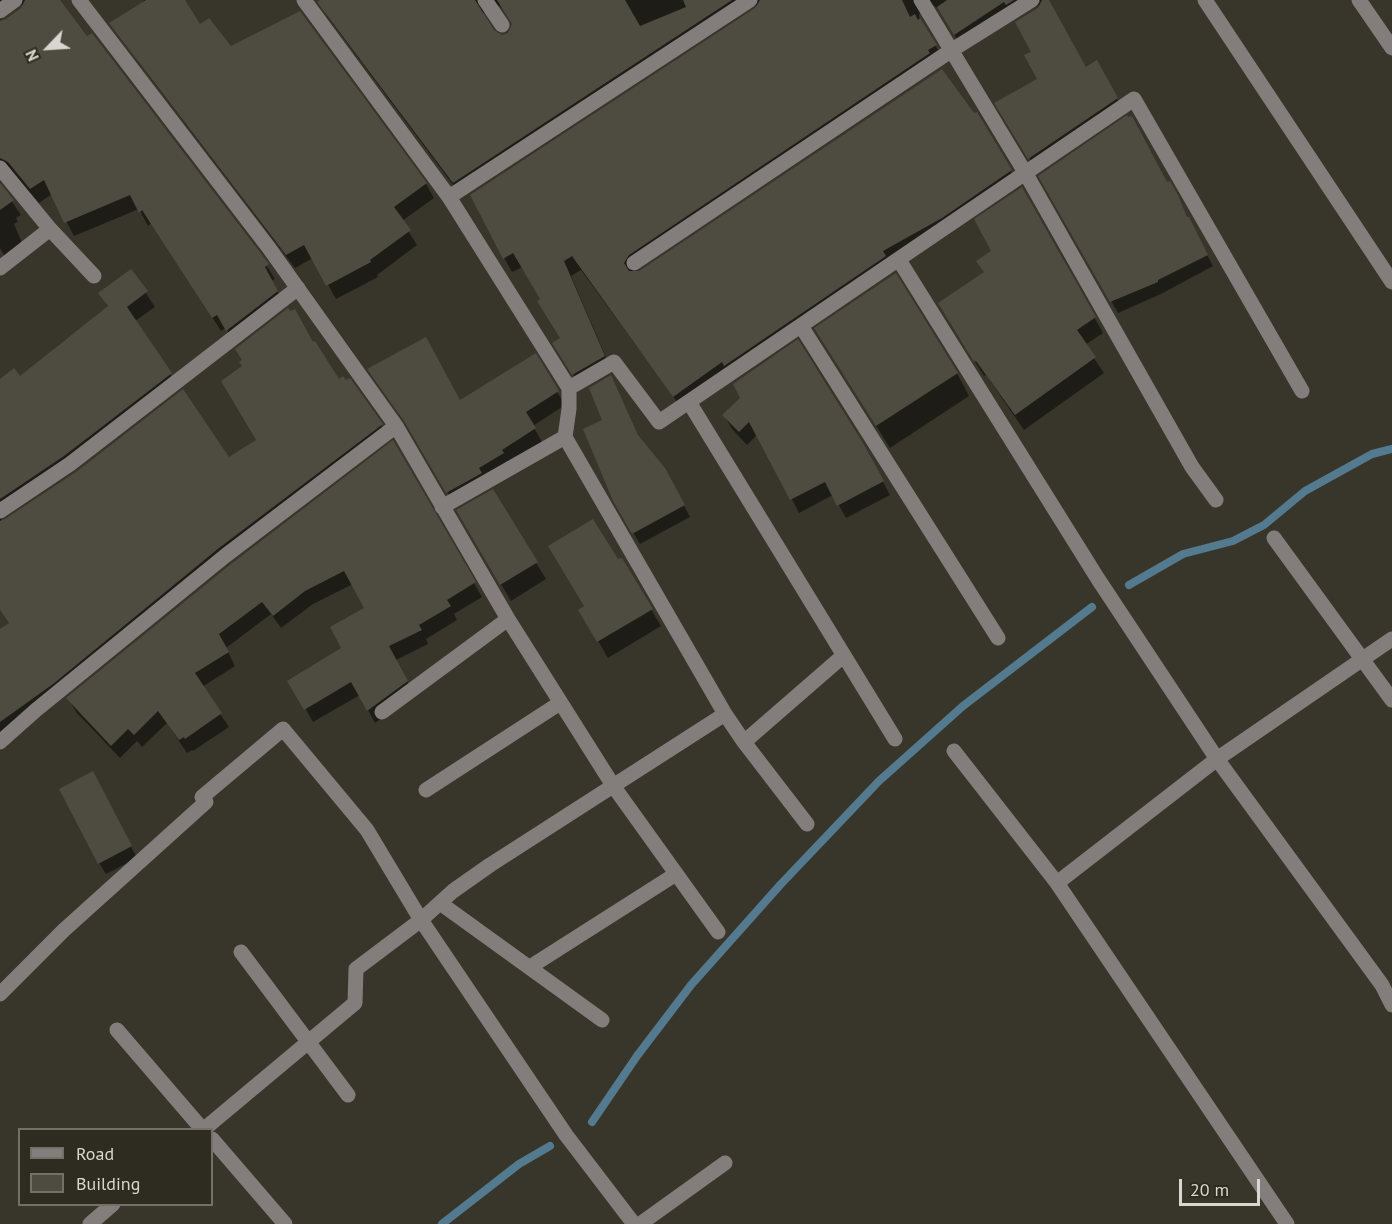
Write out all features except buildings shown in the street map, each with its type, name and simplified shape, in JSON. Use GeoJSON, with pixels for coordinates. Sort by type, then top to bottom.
{"type":"FeatureCollection","features":[{"type":"Feature","properties":{"kind":"street"},"geometry":{"type":"LineString","coordinates":[[0,10],[15,0]]}},
{"type":"Feature","properties":{"kind":"street"},"geometry":{"type":"LineString","coordinates":[[79,0],[298,288],[396,426],[441,507],[560,703],[614,787],[718,932]]}},
{"type":"Feature","properties":{"kind":"street"},"geometry":{"type":"LineString","coordinates":[[304,0],[449,196],[569,388],[569,409],[564,436],[725,714],[807,824]]}},
{"type":"Feature","properties":{"kind":"street"},"geometry":{"type":"LineString","coordinates":[[485,0],[502,25]]}},
{"type":"Feature","properties":{"kind":"street"},"geometry":{"type":"LineString","coordinates":[[449,196],[750,0]]}},
{"type":"Feature","properties":{"kind":"street"},"geometry":{"type":"LineString","coordinates":[[921,0],[1026,174],[1192,467],[1216,500]]}},
{"type":"Feature","properties":{"kind":"street"},"geometry":{"type":"LineString","coordinates":[[634,263],[952,50],[1032,0]]}},
{"type":"Feature","properties":{"kind":"street"},"geometry":{"type":"LineString","coordinates":[[1205,0],[1392,282]]}},
{"type":"Feature","properties":{"kind":"street"},"geometry":{"type":"LineString","coordinates":[[1359,0],[1392,48]]}},
{"type":"Feature","properties":{"kind":"street"},"geometry":{"type":"LineString","coordinates":[[569,388],[614,362],[659,422],[1134,99],[1302,391]]}},
{"type":"Feature","properties":{"kind":"street"},"geometry":{"type":"LineString","coordinates":[[0,168],[50,229],[94,276]]}},
{"type":"Feature","properties":{"kind":"street"},"geometry":{"type":"LineString","coordinates":[[0,268],[50,229]]}},
{"type":"Feature","properties":{"kind":"street"},"geometry":{"type":"LineString","coordinates":[[899,260],[1098,579],[1217,759],[1382,985],[1392,1005]]}},
{"type":"Feature","properties":{"kind":"street"},"geometry":{"type":"LineString","coordinates":[[0,511],[70,464],[298,288]]}},
{"type":"Feature","properties":{"kind":"street"},"geometry":{"type":"LineString","coordinates":[[801,326],[998,638]]}},
{"type":"Feature","properties":{"kind":"street"},"geometry":{"type":"LineString","coordinates":[[689,402],[896,739]]}},
{"type":"Feature","properties":{"kind":"street"},"geometry":{"type":"LineString","coordinates":[[0,742],[225,556],[396,426]]}},
{"type":"Feature","properties":{"kind":"street"},"geometry":{"type":"LineString","coordinates":[[441,507],[564,436]]}},
{"type":"Feature","properties":{"kind":"street"},"geometry":{"type":"LineString","coordinates":[[1274,538],[1392,700]]}},
{"type":"Feature","properties":{"kind":"street"},"geometry":{"type":"LineString","coordinates":[[382,712],[508,619]]}},
{"type":"Feature","properties":{"kind":"street"},"geometry":{"type":"LineString","coordinates":[[1057,883],[1217,759],[1392,639]]}},
{"type":"Feature","properties":{"kind":"street"},"geometry":{"type":"LineString","coordinates":[[744,742],[843,656]]}},
{"type":"Feature","properties":{"kind":"street"},"geometry":{"type":"LineString","coordinates":[[426,790],[560,703]]}},
{"type":"Feature","properties":{"kind":"street"},"geometry":{"type":"LineString","coordinates":[[205,1128],[355,1003],[356,969],[421,920],[453,891],[725,714]]}},
{"type":"Feature","properties":{"kind":"street"},"geometry":{"type":"LineString","coordinates":[[0,994],[64,930],[206,802],[202,797],[283,729],[367,830],[421,920],[566,1135],[634,1224]]}},
{"type":"Feature","properties":{"kind":"street"},"geometry":{"type":"LineString","coordinates":[[954,751],[1057,883],[1287,1224]]}},
{"type":"Feature","properties":{"kind":"street"},"geometry":{"type":"LineString","coordinates":[[530,967],[676,874]]}},
{"type":"Feature","properties":{"kind":"street"},"geometry":{"type":"LineString","coordinates":[[440,903],[602,1020]]}},
{"type":"Feature","properties":{"kind":"street"},"geometry":{"type":"LineString","coordinates":[[241,952],[348,1095]]}},
{"type":"Feature","properties":{"kind":"street"},"geometry":{"type":"LineString","coordinates":[[117,1030],[201,1128]]}},
{"type":"Feature","properties":{"kind":"street"},"geometry":{"type":"LineString","coordinates":[[213,1140],[285,1224]]}},
{"type":"Feature","properties":{"kind":"street"},"geometry":{"type":"LineString","coordinates":[[640,1224],[725,1163]]}},
{"type":"Feature","properties":{"kind":"street"},"geometry":{"type":"LineString","coordinates":[[90,1224],[111,1206]]}},
{"type":"Feature","properties":{"kind":"waterway"},"geometry":{"type":"LineString","coordinates":[[1129,585],[1183,554],[1233,541],[1264,525],[1305,491],[1372,454],[1392,449]]}},
{"type":"Feature","properties":{"kind":"waterway"},"geometry":{"type":"LineString","coordinates":[[592,1122],[637,1056],[691,985],[781,884],[879,781],[963,706],[1092,607]]}},
{"type":"Feature","properties":{"kind":"waterway"},"geometry":{"type":"LineString","coordinates":[[442,1224],[519,1164],[550,1146]]}}]}
